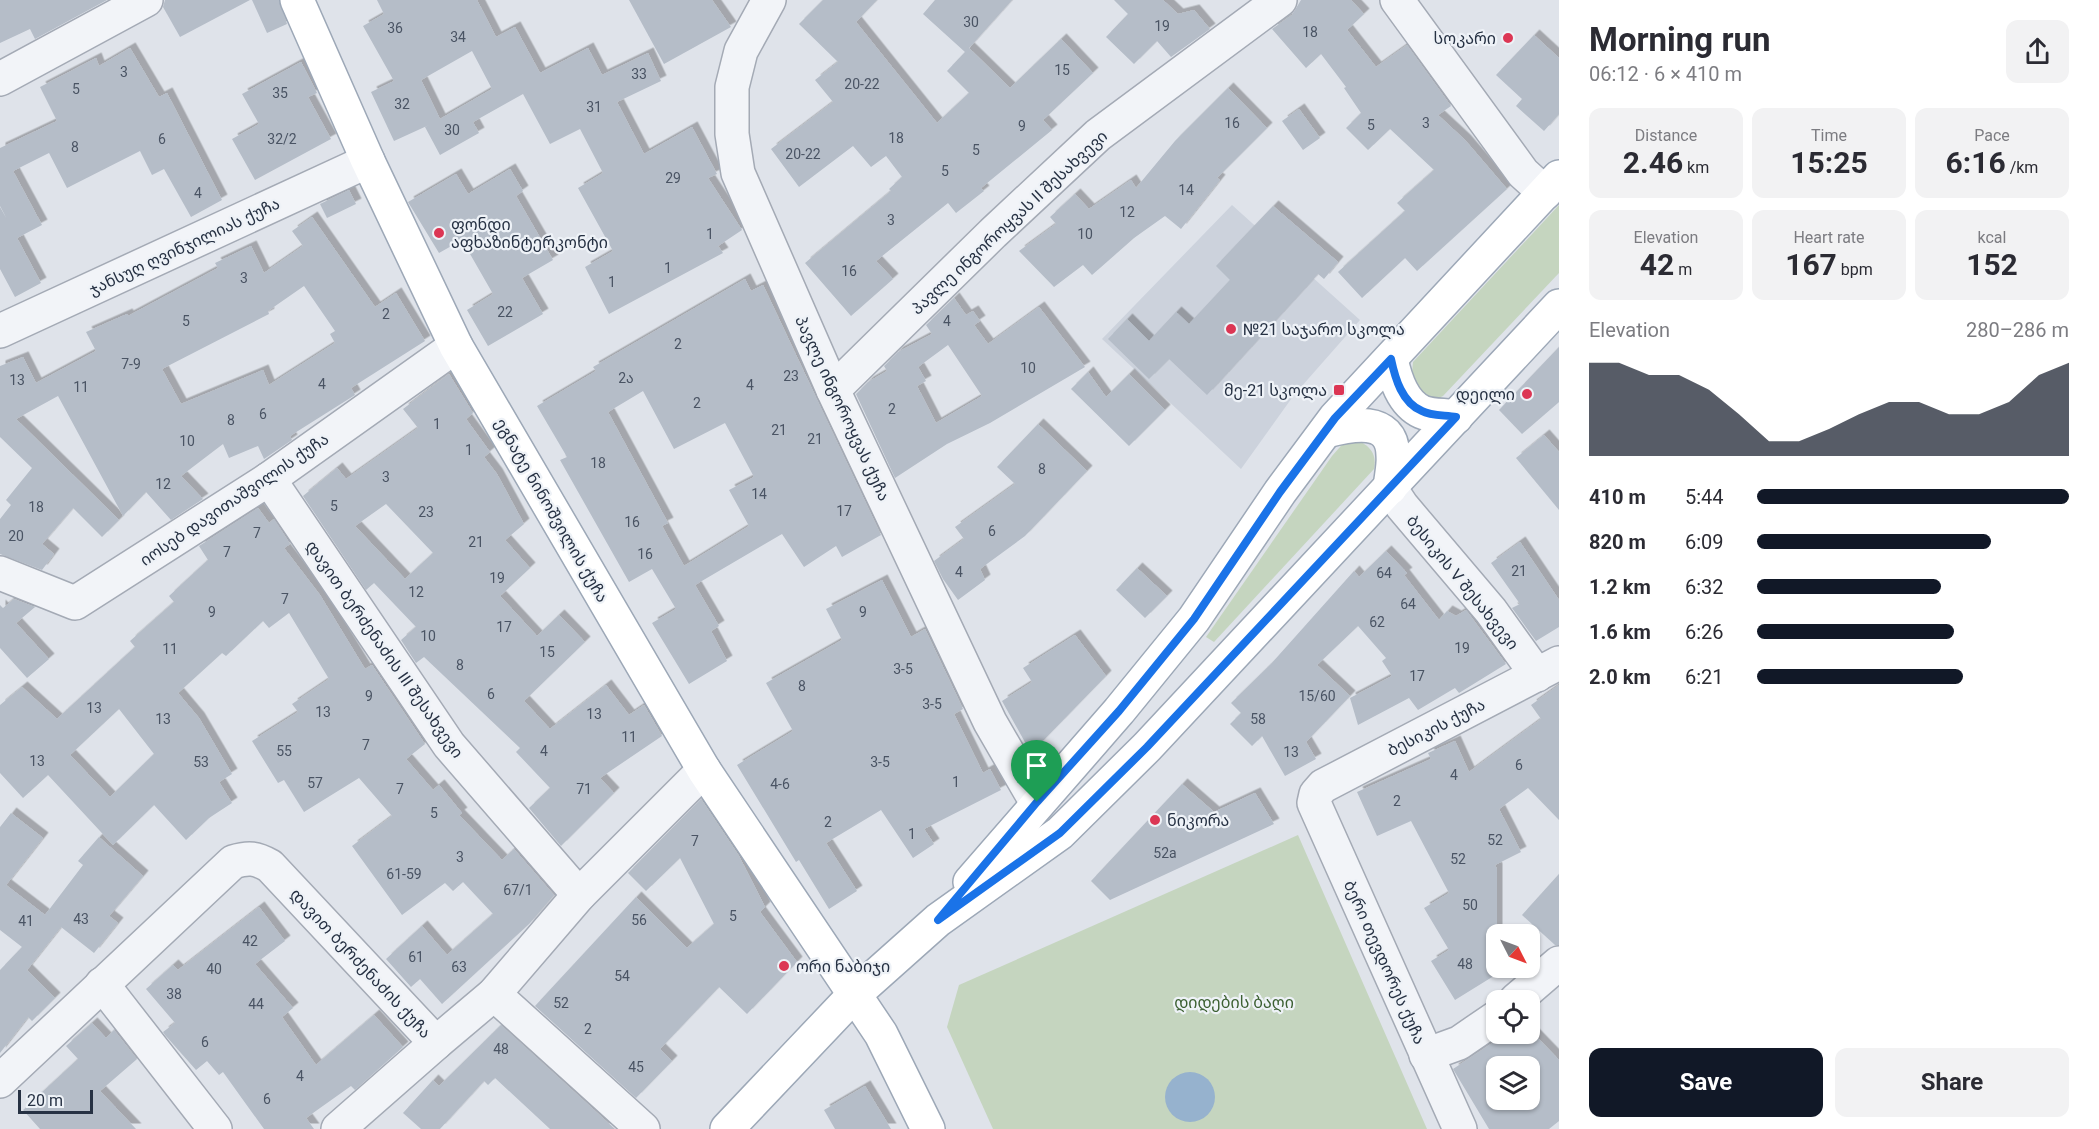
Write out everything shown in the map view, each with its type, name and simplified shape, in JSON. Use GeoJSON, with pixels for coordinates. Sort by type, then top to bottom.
{"type":"FeatureCollection","features":[{"type":"Feature","properties":{"kind":"main road","name":"ეგნატე ნინოშვილის ქუჩა"},"geometry":{"type":"LineString","coordinates":[[297,0],[368,161],[456,346],[704,770],[881,1034],[928,1129]]}},
{"type":"Feature","properties":{"kind":"main road"},"geometry":{"type":"LineString","coordinates":[[938,920],[1037,802],[1119,711],[1194,619],[1280,492],[1326,431],[1552,185]]}},
{"type":"Feature","properties":{"kind":"main road"},"geometry":{"type":"LineString","coordinates":[[727,1129],[855,994],[938,920],[1060,833],[1147,747],[1559,306]]}},
{"type":"Feature","properties":{"kind":"main road"},"geometry":{"type":"LineString","coordinates":[[1391,359],[1396,380],[1406,399],[1422,411],[1456,417]]}},
{"type":"Feature","properties":{"kind":"main road"},"geometry":{"type":"LineString","coordinates":[[1326,431],[1358,424],[1371,425],[1387,436],[1394,453],[1390,488]]}},
{"type":"Feature","properties":{"kind":"street"},"geometry":{"type":"LineString","coordinates":[[0,79],[146,0]]}},
{"type":"Feature","properties":{"kind":"street","name":"პავლე ინგოროყვას ქუჩა"},"geometry":{"type":"LineString","coordinates":[[769,0],[741,51],[732,87],[732,134],[738,173],[834,390],[990,722],[1037,802]]}},
{"type":"Feature","properties":{"kind":"street","name":"პავლე ინგოროყვას II შესახვევი"},"geometry":{"type":"LineString","coordinates":[[834,390],[993,233],[1098,135],[1280,0]]}},
{"type":"Feature","properties":{"kind":"street"},"geometry":{"type":"LineString","coordinates":[[1397,0],[1523,173],[1552,185]]}},
{"type":"Feature","properties":{"kind":"street","name":"ჯანსუღ ღვინჯილიას ქუჩა"},"geometry":{"type":"LineString","coordinates":[[0,331],[368,161]]}},
{"type":"Feature","properties":{"kind":"street","name":"იოსებ დავითაშვილის ქუჩა"},"geometry":{"type":"LineString","coordinates":[[0,573],[75,603],[269,479],[456,346]]}},
{"type":"Feature","properties":{"kind":"street","name":"დავით ბერძენაძის III შესახვევი"},"geometry":{"type":"LineString","coordinates":[[269,479],[449,746],[579,895]]}},
{"type":"Feature","properties":{"kind":"street","name":"ბესიკის V შესახვევი"},"geometry":{"type":"LineString","coordinates":[[1390,488],[1402,506],[1491,611],[1548,669]]}},
{"type":"Feature","properties":{"kind":"street","name":"ბესიკის ქუჩა"},"geometry":{"type":"LineString","coordinates":[[1316,794],[1323,786],[1548,669]]}},
{"type":"Feature","properties":{"kind":"street","name":"დავით ბერძენაძის ქუჩა"},"geometry":{"type":"LineString","coordinates":[[0,1081],[233,862],[254,858],[270,866],[436,1043],[494,994],[579,895],[704,770]]}},
{"type":"Feature","properties":{"kind":"street","name":"ბერი თევდორეს ქუჩა"},"geometry":{"type":"LineString","coordinates":[[1316,794],[1314,803],[1460,1129]]}},
{"type":"Feature","properties":{"kind":"street"},"geometry":{"type":"LineString","coordinates":[[1528,990],[1559,963]]}},
{"type":"Feature","properties":{"kind":"street"},"geometry":{"type":"LineString","coordinates":[[102,984],[215,1129]]}},
{"type":"Feature","properties":{"kind":"street"},"geometry":{"type":"LineString","coordinates":[[494,994],[643,1129]]}},
{"type":"Feature","properties":{"kind":"street"},"geometry":{"type":"LineString","coordinates":[[1426,1054],[1459,1043],[1486,1025]]}},
{"type":"Feature","properties":{"kind":"street"},"geometry":{"type":"LineString","coordinates":[[338,1129],[436,1043]]}},
{"type":"Feature","properties":{"kind":"shaded area","name":"№21 საჯარო სკოლა"},"geometry":{"type":"Polygon","coordinates":[[[1232,205],[1360,320],[1294,395],[1241,469],[1102,339],[1232,205]]]}},
{"type":"Feature","properties":{"kind":"green space"},"geometry":{"type":"Polygon","coordinates":[[[1559,205],[1559,273],[1443,396],[1437,399],[1425,399],[1411,385],[1413,362],[1559,205]]]}},
{"type":"Feature","properties":{"kind":"green space"},"geometry":{"type":"Polygon","coordinates":[[[1347,439],[1365,444],[1369,448],[1374,457],[1374,469],[1214,642],[1206,637],[1332,456],[1347,439]]]}},
{"type":"Feature","properties":{"kind":"green space","name":"დიდების ბაღი"},"geometry":{"type":"Polygon","coordinates":[[[1298,835],[1427,1129],[993,1129],[947,1027],[959,985],[1298,835]]]}},
{"type":"Feature","properties":{"kind":"water"},"geometry":{"type":"Polygon","coordinates":[[[1190,1072],[1208,1079],[1215,1097],[1208,1115],[1190,1122],[1172,1115],[1165,1097],[1172,1079],[1190,1072]]]}},
{"type":"Feature","properties":{"kind":"building"},"geometry":{"type":"Polygon","coordinates":[[[0,0],[107,0],[35,39],[30,29],[0,43],[0,0]]]}},
{"type":"Feature","properties":{"kind":"building"},"geometry":{"type":"Polygon","coordinates":[[[165,0],[250,0],[180,37],[163,7],[165,0]]]}},
{"type":"Feature","properties":{"kind":"building"},"geometry":{"type":"Polygon","coordinates":[[[252,0],[279,0],[287,24],[267,33],[252,0]]]}},
{"type":"Feature","properties":{"kind":"building"},"geometry":{"type":"Polygon","coordinates":[[[377,0],[477,0],[496,37],[515,27],[540,73],[588,48],[602,75],[648,53],[661,81],[617,102],[644,154],[692,127],[717,174],[708,178],[742,230],[718,246],[723,253],[609,314],[585,267],[613,251],[578,188],[603,173],[580,129],[550,144],[523,94],[473,122],[479,133],[440,155],[425,127],[429,125],[394,141],[371,92],[394,81],[363,26],[384,14],[377,0]],[[472,51],[421,80],[440,119],[492,89],[472,51]]]}},
{"type":"Feature","properties":{"kind":"building"},"geometry":{"type":"Polygon","coordinates":[[[629,0],[712,0],[731,27],[664,64],[629,0]]]}},
{"type":"Feature","properties":{"kind":"building"},"geometry":{"type":"Polygon","coordinates":[[[823,0],[877,0],[856,22],[937,123],[969,93],[947,71],[965,52],[923,14],[935,0],[1012,0],[969,48],[1010,88],[1061,39],[1093,73],[1043,120],[1052,130],[981,188],[984,191],[956,213],[948,203],[876,261],[893,279],[851,316],[805,263],[891,191],[889,189],[902,177],[886,156],[871,167],[853,146],[799,187],[771,149],[833,102],[815,80],[838,62],[799,24],[823,0]]]}},
{"type":"Feature","properties":{"kind":"building"},"geometry":{"type":"Polygon","coordinates":[[[1114,0],[1163,0],[1178,14],[1194,10],[1210,29],[1171,57],[1157,41],[1134,64],[1106,37],[1128,14],[1114,0]]]}},
{"type":"Feature","properties":{"kind":"building"},"geometry":{"type":"Polygon","coordinates":[[[1301,0],[1351,0],[1364,14],[1347,30],[1376,67],[1407,45],[1451,106],[1438,115],[1465,140],[1507,189],[1417,271],[1405,258],[1362,298],[1338,272],[1405,211],[1397,203],[1434,170],[1390,129],[1368,150],[1346,128],[1361,113],[1344,88],[1346,87],[1321,54],[1306,68],[1272,29],[1292,15],[1301,0]]]}},
{"type":"Feature","properties":{"kind":"building"},"geometry":{"type":"Polygon","coordinates":[[[1534,35],[1559,58],[1559,114],[1544,131],[1516,106],[1522,99],[1496,75],[1534,35]]]}},
{"type":"Feature","properties":{"kind":"building"},"geometry":{"type":"Polygon","coordinates":[[[130,48],[159,97],[167,93],[222,200],[191,217],[164,169],[152,175],[140,151],[67,188],[49,153],[13,171],[42,225],[17,238],[41,283],[15,297],[0,269],[0,207],[8,221],[0,206],[0,148],[57,121],[40,87],[96,58],[99,66],[130,48]]]}},
{"type":"Feature","properties":{"kind":"building"},"geometry":{"type":"Polygon","coordinates":[[[301,62],[317,93],[308,97],[331,139],[255,180],[232,139],[259,124],[242,94],[301,62]]]}},
{"type":"Feature","properties":{"kind":"building"},"geometry":{"type":"Polygon","coordinates":[[[1228,88],[1267,128],[1217,178],[1220,180],[1181,229],[1165,216],[1134,238],[1092,275],[1083,265],[1054,287],[1019,251],[1056,224],[1050,217],[1075,194],[1089,209],[1131,180],[1136,188],[1175,141],[1228,88]]]}},
{"type":"Feature","properties":{"kind":"building"},"geometry":{"type":"Polygon","coordinates":[[[1299,109],[1320,138],[1303,150],[1282,121],[1299,109]]]}},
{"type":"Feature","properties":{"kind":"building"},"geometry":{"type":"Polygon","coordinates":[[[510,169],[523,191],[516,196],[553,260],[522,278],[543,314],[488,346],[467,310],[493,294],[462,240],[439,253],[408,202],[456,174],[468,194],[510,169]]]}},
{"type":"Feature","properties":{"kind":"building"},"geometry":{"type":"Polygon","coordinates":[[[349,190],[356,204],[327,218],[320,204],[349,190]]]}},
{"type":"Feature","properties":{"kind":"building"},"geometry":{"type":"Polygon","coordinates":[[[1273,206],[1338,262],[1324,279],[1318,274],[1207,395],[1169,359],[1149,379],[1108,339],[1127,319],[1149,341],[1176,312],[1189,324],[1230,280],[1216,266],[1273,206]]]}},
{"type":"Feature","properties":{"kind":"building"},"geometry":{"type":"Polygon","coordinates":[[[312,217],[375,307],[396,293],[425,341],[351,388],[355,395],[290,436],[292,440],[264,459],[258,446],[229,458],[223,444],[181,476],[203,499],[171,520],[146,492],[123,516],[58,396],[16,419],[119,520],[102,537],[73,508],[42,544],[54,554],[42,570],[0,554],[0,519],[11,505],[6,500],[32,468],[0,437],[0,366],[23,357],[36,383],[96,351],[86,332],[127,314],[128,316],[218,268],[215,263],[251,246],[264,273],[303,246],[292,231],[312,217]],[[304,286],[268,311],[269,314],[162,369],[181,404],[263,370],[269,385],[335,343],[330,334],[335,331],[304,286]]]}},
{"type":"Feature","properties":{"kind":"building"},"geometry":{"type":"Polygon","coordinates":[[[745,279],[751,291],[763,285],[881,535],[842,557],[836,546],[804,567],[782,534],[695,585],[719,626],[711,631],[727,661],[689,684],[652,623],[676,609],[652,569],[629,582],[560,460],[567,457],[537,406],[596,371],[593,367],[745,279]],[[643,391],[608,412],[668,523],[662,526],[684,566],[749,526],[729,490],[754,477],[725,423],[674,449],[643,391]]]}},
{"type":"Feature","properties":{"kind":"building"},"geometry":{"type":"Polygon","coordinates":[[[954,298],[966,315],[973,311],[980,321],[974,325],[988,344],[1039,307],[1085,367],[990,423],[947,444],[895,478],[856,394],[868,382],[887,371],[884,366],[898,352],[932,334],[926,325],[954,298]],[[948,345],[918,367],[926,381],[917,386],[936,423],[982,396],[948,345]]]}},
{"type":"Feature","properties":{"kind":"building"},"geometry":{"type":"Polygon","coordinates":[[[1559,347],[1559,402],[1522,434],[1499,410],[1559,347]]]}},
{"type":"Feature","properties":{"kind":"building"},"geometry":{"type":"Polygon","coordinates":[[[1088,372],[1106,397],[1129,374],[1165,410],[1129,446],[1071,389],[1088,372]]]}},
{"type":"Feature","properties":{"kind":"building"},"geometry":{"type":"Polygon","coordinates":[[[449,374],[473,413],[466,419],[490,452],[484,457],[497,474],[524,524],[505,540],[530,568],[500,596],[537,636],[559,615],[585,642],[524,701],[550,729],[606,685],[629,715],[644,705],[662,736],[600,778],[614,793],[561,846],[529,808],[550,788],[516,752],[520,748],[424,657],[416,663],[401,640],[416,627],[374,583],[366,590],[303,496],[337,468],[346,479],[418,428],[403,409],[449,374]],[[386,504],[355,526],[405,579],[433,553],[386,504]]]}},
{"type":"Feature","properties":{"kind":"building"},"geometry":{"type":"Polygon","coordinates":[[[1038,424],[1087,471],[1025,536],[980,569],[985,580],[958,600],[934,561],[964,539],[955,527],[1015,484],[997,467],[1038,424]]]}},
{"type":"Feature","properties":{"kind":"building"},"geometry":{"type":"Polygon","coordinates":[[[1544,435],[1559,452],[1559,510],[1516,458],[1544,435]]]}},
{"type":"Feature","properties":{"kind":"building"},"geometry":{"type":"Polygon","coordinates":[[[258,508],[269,523],[274,519],[290,544],[284,548],[320,595],[365,669],[372,665],[425,744],[406,759],[433,790],[439,785],[462,813],[459,815],[502,860],[514,849],[554,895],[529,924],[442,1004],[420,979],[411,987],[386,959],[422,926],[447,955],[493,914],[463,882],[453,891],[445,883],[402,915],[352,846],[392,816],[359,778],[304,812],[284,780],[278,783],[252,741],[298,712],[292,704],[329,679],[289,613],[269,628],[263,621],[226,656],[222,653],[178,693],[199,718],[232,774],[219,782],[232,803],[209,818],[186,840],[154,805],[113,845],[48,775],[23,798],[0,773],[0,705],[22,687],[57,719],[135,647],[130,641],[174,602],[169,596],[208,560],[199,546],[258,508]],[[119,709],[70,755],[110,797],[154,754],[119,709]]]}},
{"type":"Feature","properties":{"kind":"building"},"geometry":{"type":"Polygon","coordinates":[[[1520,542],[1559,600],[1559,627],[1536,641],[1512,608],[1520,604],[1491,563],[1520,542]]]}},
{"type":"Feature","properties":{"kind":"building"},"geometry":{"type":"Polygon","coordinates":[[[1386,551],[1407,573],[1404,575],[1439,620],[1447,611],[1456,616],[1466,610],[1506,664],[1459,693],[1455,688],[1418,710],[1409,698],[1358,725],[1350,698],[1392,676],[1382,661],[1386,658],[1358,626],[1317,665],[1350,696],[1306,742],[1316,759],[1285,776],[1262,736],[1252,746],[1230,724],[1241,713],[1231,703],[1271,664],[1354,571],[1359,577],[1386,551]]]}},
{"type":"Feature","properties":{"kind":"building"},"geometry":{"type":"Polygon","coordinates":[[[1137,568],[1167,596],[1145,618],[1116,590],[1137,568]]]}},
{"type":"Feature","properties":{"kind":"building"},"geometry":{"type":"Polygon","coordinates":[[[882,580],[911,637],[925,629],[963,709],[954,714],[983,773],[990,769],[1001,790],[924,829],[934,844],[913,858],[881,810],[826,843],[857,891],[829,909],[799,860],[796,862],[737,765],[793,731],[766,683],[842,640],[826,609],[882,580]]]}},
{"type":"Feature","properties":{"kind":"building"},"geometry":{"type":"Polygon","coordinates":[[[14,599],[35,607],[16,623],[49,659],[27,678],[0,648],[0,605],[3,608],[14,599]]]}},
{"type":"Feature","properties":{"kind":"building"},"geometry":{"type":"Polygon","coordinates":[[[1075,635],[1106,676],[1031,753],[1002,701],[1032,682],[1023,668],[1075,635]]]}},
{"type":"Feature","properties":{"kind":"building"},"geometry":{"type":"Polygon","coordinates":[[[1559,685],[1559,820],[1528,788],[1499,809],[1521,852],[1495,865],[1497,869],[1497,924],[1486,924],[1486,978],[1491,978],[1455,1000],[1431,961],[1449,950],[1424,908],[1449,893],[1411,821],[1377,836],[1357,792],[1431,759],[1428,753],[1455,741],[1469,772],[1541,719],[1531,705],[1559,685]]]}},
{"type":"Feature","properties":{"kind":"building"},"geometry":{"type":"Polygon","coordinates":[[[1182,784],[1214,812],[1255,793],[1274,824],[1110,900],[1091,881],[1182,784]]]}},
{"type":"Feature","properties":{"kind":"building"},"geometry":{"type":"Polygon","coordinates":[[[701,799],[739,856],[765,907],[760,912],[797,962],[747,1014],[719,987],[660,1049],[672,1061],[636,1098],[535,1006],[636,897],[687,948],[714,924],[680,858],[646,891],[628,873],[701,799]]]}},
{"type":"Feature","properties":{"kind":"building"},"geometry":{"type":"Polygon","coordinates":[[[11,813],[43,838],[6,885],[45,915],[83,865],[78,861],[99,837],[143,876],[109,916],[118,923],[94,953],[61,927],[27,970],[55,998],[32,1021],[28,1017],[0,1053],[0,970],[22,947],[0,930],[0,827],[11,813]]]}},
{"type":"Feature","properties":{"kind":"building"},"geometry":{"type":"Polygon","coordinates":[[[1559,874],[1559,945],[1555,945],[1540,931],[1540,924],[1532,924],[1522,915],[1559,874]]]}},
{"type":"Feature","properties":{"kind":"building"},"geometry":{"type":"Polygon","coordinates":[[[259,907],[285,941],[255,964],[293,1008],[282,1017],[316,1065],[374,1015],[403,1047],[355,1090],[351,1086],[306,1118],[314,1129],[264,1129],[223,1072],[219,1075],[207,1061],[196,1070],[165,1035],[163,1032],[175,1023],[146,989],[173,965],[178,970],[259,907]]]}},
{"type":"Feature","properties":{"kind":"building"},"geometry":{"type":"Polygon","coordinates":[[[92,1023],[106,1038],[114,1030],[137,1059],[100,1091],[136,1129],[40,1129],[23,1110],[78,1059],[66,1046],[92,1023]]]}},
{"type":"Feature","properties":{"kind":"building"},"geometry":{"type":"Polygon","coordinates":[[[501,1025],[615,1129],[550,1129],[495,1078],[488,1085],[484,1081],[440,1129],[421,1129],[403,1113],[433,1080],[439,1086],[501,1025]]]}},
{"type":"Feature","properties":{"kind":"building"},"geometry":{"type":"Polygon","coordinates":[[[1540,1040],[1559,1060],[1559,1121],[1549,1129],[1489,1129],[1453,1069],[1491,1044],[1540,1044],[1540,1040]]]}},
{"type":"Feature","properties":{"kind":"building"},"geometry":{"type":"Polygon","coordinates":[[[865,1086],[891,1129],[835,1129],[824,1110],[865,1086]]]}},
{"type":"Feature","properties":{"kind":"place","name":"სოკარი"},"geometry":{"type":"Point","coordinates":[1508,38]}},
{"type":"Feature","properties":{"kind":"place","name":"ფონდი აფხაზინტერკონტი"},"geometry":{"type":"Point","coordinates":[439,233]}},
{"type":"Feature","properties":{"kind":"place","name":"№21 საჯარო სკოლა"},"geometry":{"type":"Point","coordinates":[1231,329]}},
{"type":"Feature","properties":{"kind":"place","name":"მე-21 სკოლა"},"geometry":{"type":"Point","coordinates":[1339,390]}},
{"type":"Feature","properties":{"kind":"place","name":"დეილი"},"geometry":{"type":"Point","coordinates":[1527,394]}},
{"type":"Feature","properties":{"kind":"place","name":"ნიკორა"},"geometry":{"type":"Point","coordinates":[1155,820]}},
{"type":"Feature","properties":{"kind":"place","name":"ორი ნაბიჯი"},"geometry":{"type":"Point","coordinates":[784,966]}},
{"type":"Feature","properties":{"kind":"route"},"geometry":{"type":"LineString","coordinates":[[1391,359],[1396,380],[1406,399],[1422,411],[1456,417],[1147,747],[1060,833],[938,920],[1037,802],[1119,711],[1194,619],[1280,492],[1335,418],[1391,359]]}}]}
